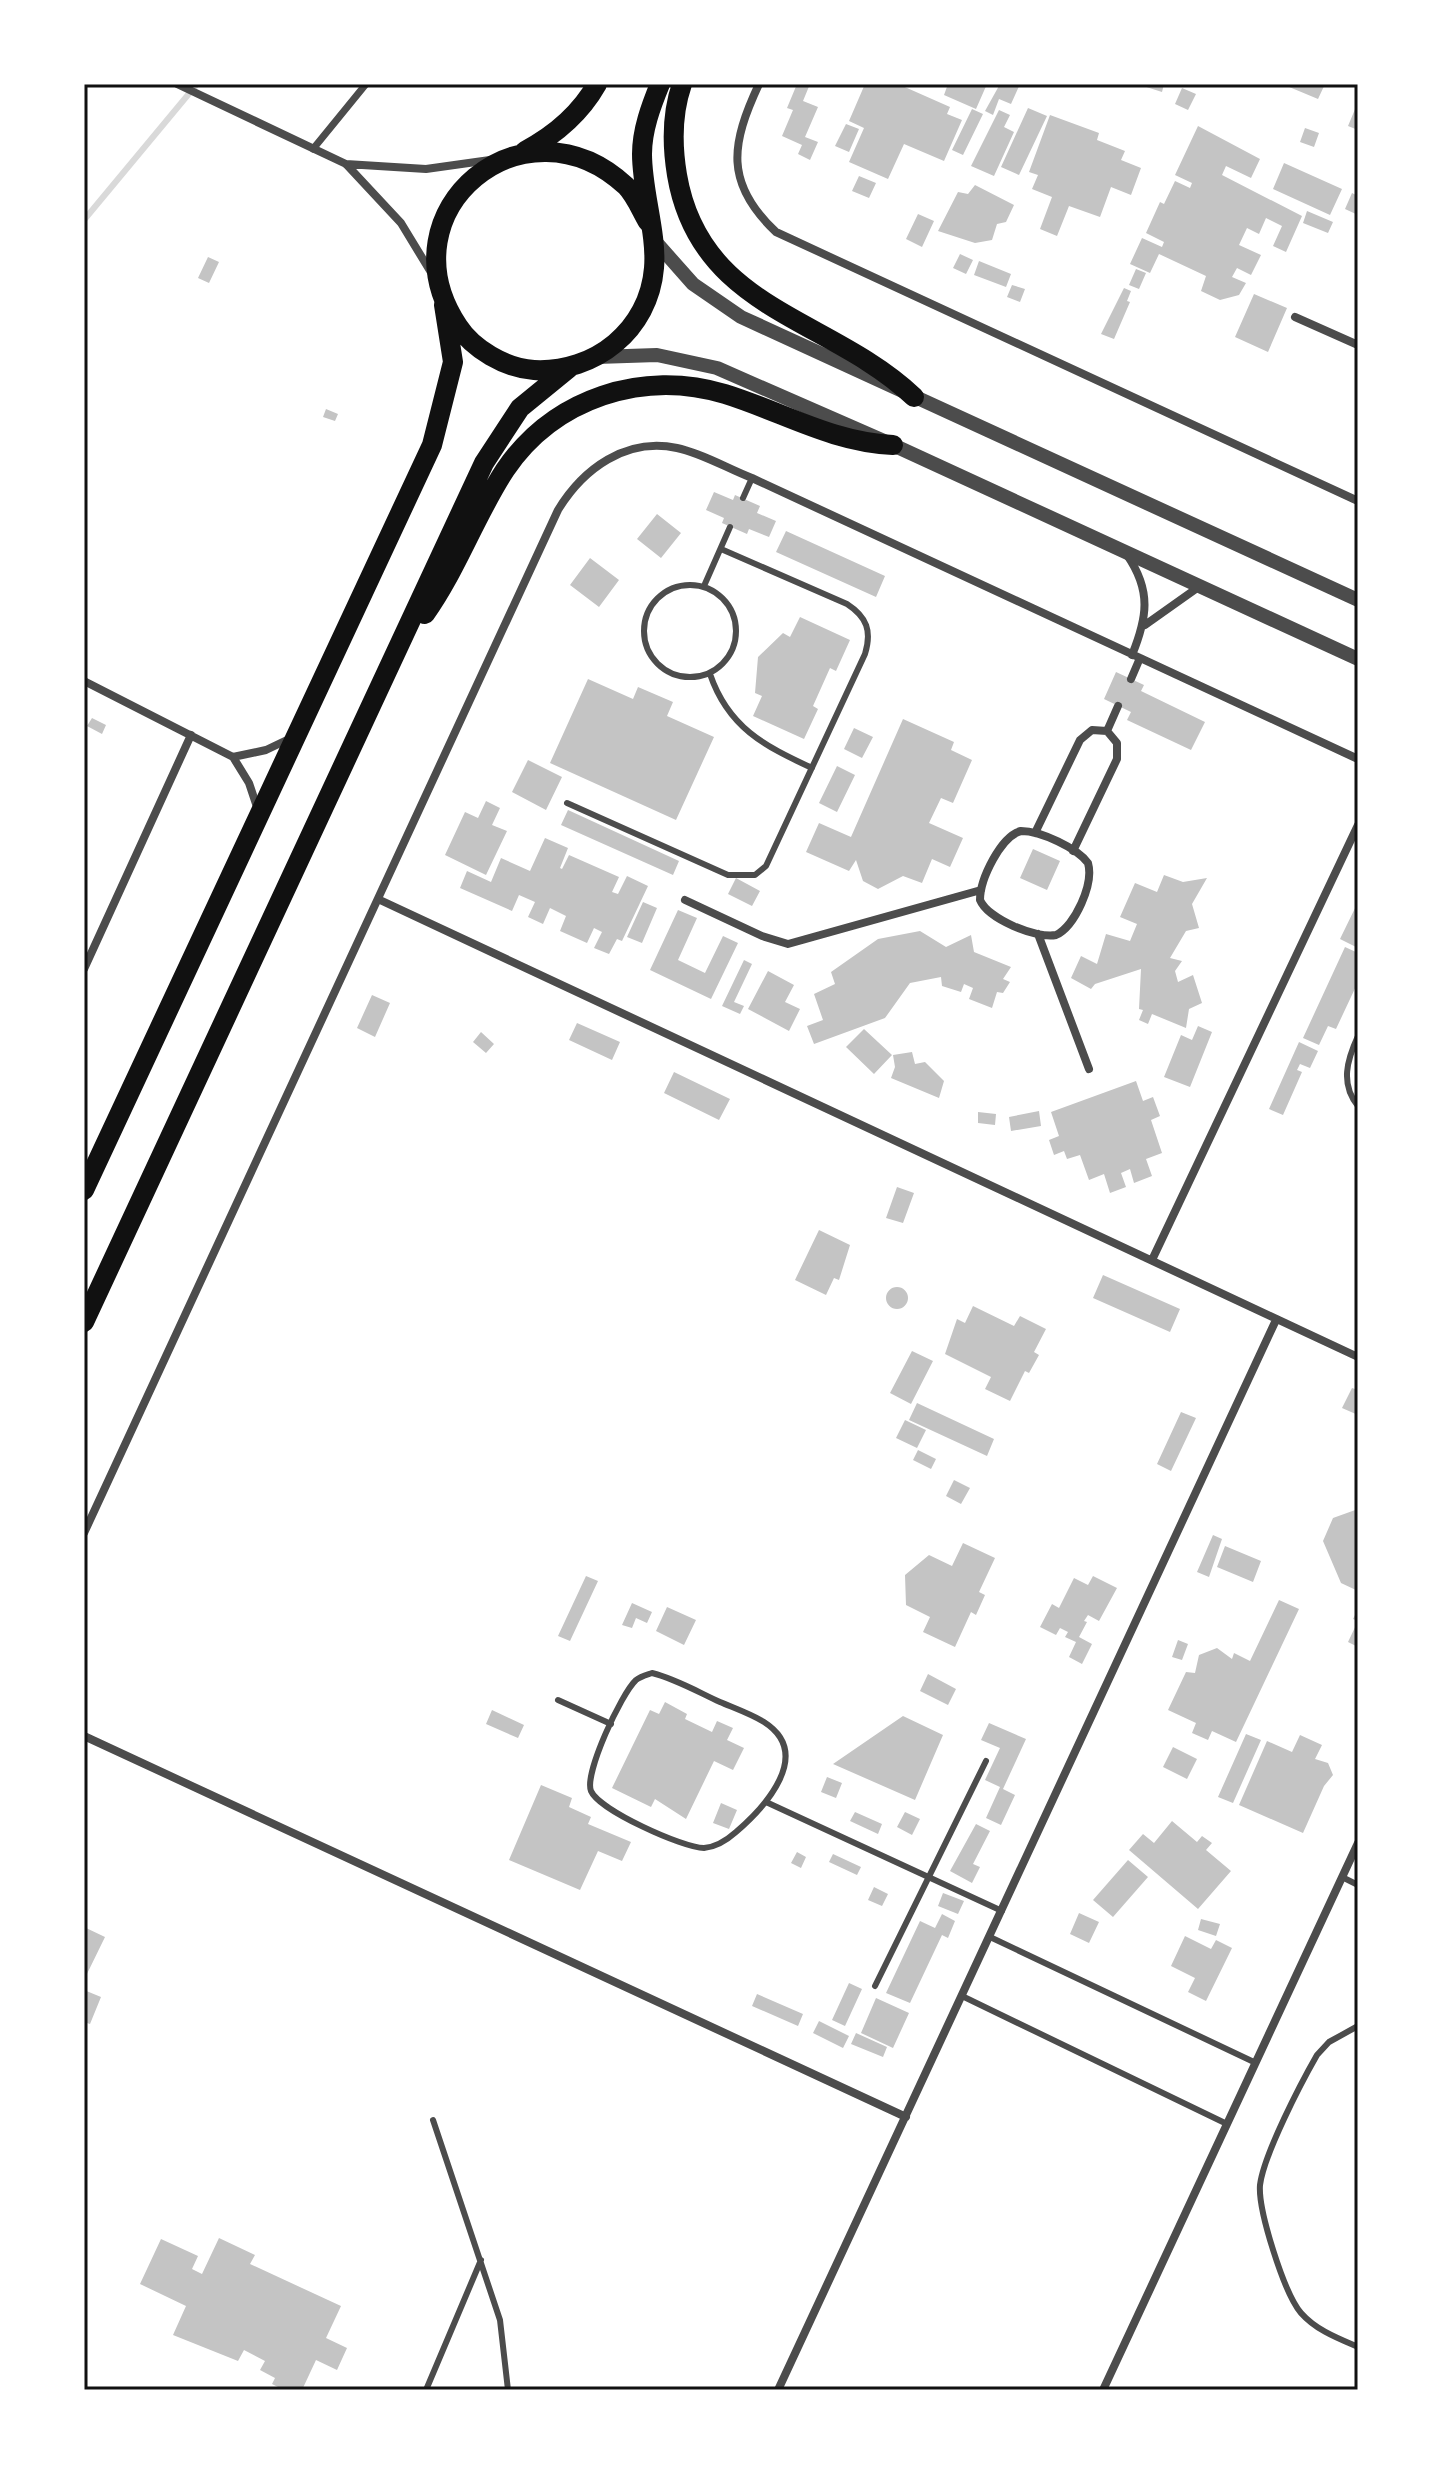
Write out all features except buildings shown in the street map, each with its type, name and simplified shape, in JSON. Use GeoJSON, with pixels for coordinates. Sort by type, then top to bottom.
{"type":"FeatureCollection","features":[{"type":"Feature","properties":{"kind":"main road"},"geometry":{"type":"LineString","coordinates":[[84,1190],[441,418],[453,362],[435,260],[440,228],[450,208],[478,174],[550,137],[574,115],[597,84]]}},
{"type":"Feature","properties":{"kind":"main road"},"geometry":{"type":"LineString","coordinates":[[84,1322],[500,434],[520,408],[569,368],[596,357],[619,341],[637,320],[652,281],[651,230],[642,151],[647,115],[660,84]]}},
{"type":"Feature","properties":{"kind":"main road"},"geometry":{"type":"LineString","coordinates":[[682,84],[674,126],[674,158],[679,190],[706,249],[750,295],[858,354],[914,397]]}},
{"type":"Feature","properties":{"kind":"main road"},"geometry":{"type":"LineString","coordinates":[[515,155],[561,151],[598,164],[628,188],[651,230]]}},
{"type":"Feature","properties":{"kind":"main road"},"geometry":{"type":"LineString","coordinates":[[442,299],[465,336],[495,359],[531,370],[569,368]]}},
{"type":"Feature","properties":{"kind":"main road"},"geometry":{"type":"LineString","coordinates":[[394,656],[435,600],[504,472],[522,449],[554,420],[592,399],[648,385],[705,388],[842,439],[893,445]]}},
{"type":"Feature","properties":{"kind":"street"},"geometry":{"type":"LineString","coordinates":[[177,84],[346,164],[426,169],[515,155]]}},
{"type":"Feature","properties":{"kind":"street"},"geometry":{"type":"LineString","coordinates":[[313,149],[366,84]]}},
{"type":"Feature","properties":{"kind":"street"},"geometry":{"type":"LineString","coordinates":[[759,84],[739,134],[737,175],[759,216],[797,243],[1358,501]]}},
{"type":"Feature","properties":{"kind":"street"},"geometry":{"type":"LineString","coordinates":[[346,164],[401,223],[430,268],[442,299]]}},
{"type":"Feature","properties":{"kind":"street"},"geometry":{"type":"LineString","coordinates":[[651,230],[693,284],[741,317],[1358,600]]}},
{"type":"Feature","properties":{"kind":"street"},"geometry":{"type":"LineString","coordinates":[[1295,317],[1358,345]]}},
{"type":"Feature","properties":{"kind":"street"},"geometry":{"type":"LineString","coordinates":[[596,357],[657,355],[717,368],[893,445],[1358,659]]}},
{"type":"Feature","properties":{"kind":"street"},"geometry":{"type":"LineString","coordinates":[[84,1533],[571,490],[607,459],[654,446],[678,448],[752,478],[1358,759]]}},
{"type":"Feature","properties":{"kind":"street"},"geometry":{"type":"LineString","coordinates":[[1125,551],[1142,586],[1145,625],[1131,679]]}},
{"type":"Feature","properties":{"kind":"street"},"geometry":{"type":"LineString","coordinates":[[1145,625],[1201,585]]}},
{"type":"Feature","properties":{"kind":"street"},"geometry":{"type":"LineString","coordinates":[[84,681],[233,757],[249,783],[259,813]]}},
{"type":"Feature","properties":{"kind":"street"},"geometry":{"type":"LineString","coordinates":[[1107,731],[1118,706]]}},
{"type":"Feature","properties":{"kind":"street"},"geometry":{"type":"LineString","coordinates":[[1035,833],[1080,740],[1092,730],[1107,731],[1113,736],[1119,751],[1073,851]]}},
{"type":"Feature","properties":{"kind":"street"},"geometry":{"type":"LineString","coordinates":[[84,969],[191,735]]}},
{"type":"Feature","properties":{"kind":"street"},"geometry":{"type":"LineString","coordinates":[[233,757],[266,750],[297,735]]}},
{"type":"Feature","properties":{"kind":"street"},"geometry":{"type":"LineString","coordinates":[[1152,1260],[1358,825]]}},
{"type":"Feature","properties":{"kind":"street"},"geometry":{"type":"LineString","coordinates":[[1021,831],[1035,833],[1073,851],[1088,863],[1089,882],[1066,928],[1056,935],[1038,934],[984,909],[980,900],[981,890],[1009,836],[1021,831]]}},
{"type":"Feature","properties":{"kind":"street"},"geometry":{"type":"LineString","coordinates":[[685,900],[762,936],[788,944],[981,890]]}},
{"type":"Feature","properties":{"kind":"street"},"geometry":{"type":"LineString","coordinates":[[380,900],[1358,1357]]}},
{"type":"Feature","properties":{"kind":"street"},"geometry":{"type":"LineString","coordinates":[[1038,934],[1089,1069]]}},
{"type":"Feature","properties":{"kind":"street"},"geometry":{"type":"LineString","coordinates":[[778,2390],[1276,1320]]}},
{"type":"Feature","properties":{"kind":"street"},"geometry":{"type":"LineString","coordinates":[[84,1736],[906,2117]]}},
{"type":"Feature","properties":{"kind":"street"},"geometry":{"type":"LineString","coordinates":[[1103,2390],[1358,1843]]}},
{"type":"Feature","properties":{"kind":"lane"},"geometry":{"type":"LineString","coordinates":[[743,498],[752,478]]}},
{"type":"Feature","properties":{"kind":"lane"},"geometry":{"type":"LineString","coordinates":[[704,586],[730,527]]}},
{"type":"Feature","properties":{"kind":"lane"},"geometry":{"type":"LineString","coordinates":[[567,803],[728,875],[755,875],[766,866],[865,654],[869,640],[867,625],[860,613],[847,604],[721,549]]}},
{"type":"Feature","properties":{"kind":"lane"},"geometry":{"type":"LineString","coordinates":[[686,584],[704,586],[721,595],[732,610],[737,628],[730,655],[710,674],[692,678],[666,671],[648,652],[643,634],[646,616],[655,601],[669,589],[686,584]]}},
{"type":"Feature","properties":{"kind":"lane"},"geometry":{"type":"LineString","coordinates":[[710,674],[724,708],[749,736],[812,768]]}},
{"type":"Feature","properties":{"kind":"lane"},"geometry":{"type":"LineString","coordinates":[[1358,1036],[1346,1071],[1347,1087],[1358,1106]]}},
{"type":"Feature","properties":{"kind":"lane"},"geometry":{"type":"LineString","coordinates":[[652,1673],[764,1722],[775,1732],[786,1759],[778,1787],[766,1802],[731,1836],[719,1845],[705,1848],[679,1842],[604,1806],[591,1792],[589,1774],[634,1682],[652,1673]]}},
{"type":"Feature","properties":{"kind":"lane"},"geometry":{"type":"LineString","coordinates":[[558,1700],[611,1724]]}},
{"type":"Feature","properties":{"kind":"lane"},"geometry":{"type":"LineString","coordinates":[[875,1986],[986,1761]]}},
{"type":"Feature","properties":{"kind":"lane"},"geometry":{"type":"LineString","coordinates":[[766,1802],[1002,1911]]}},
{"type":"Feature","properties":{"kind":"lane"},"geometry":{"type":"LineString","coordinates":[[1342,1877],[1358,1885]]}},
{"type":"Feature","properties":{"kind":"lane"},"geometry":{"type":"LineString","coordinates":[[990,1937],[1256,2063]]}},
{"type":"Feature","properties":{"kind":"lane"},"geometry":{"type":"LineString","coordinates":[[962,1996],[1227,2124]]}},
{"type":"Feature","properties":{"kind":"lane"},"geometry":{"type":"LineString","coordinates":[[1358,2026],[1329,2042],[1308,2070],[1265,2167],[1260,2200],[1289,2293],[1299,2311],[1313,2325],[1358,2347]]}},
{"type":"Feature","properties":{"kind":"lane"},"geometry":{"type":"LineString","coordinates":[[433,2120],[505,2341],[508,2390]]}},
{"type":"Feature","properties":{"kind":"lane"},"geometry":{"type":"LineString","coordinates":[[426,2390],[481,2260]]}},
{"type":"Feature","properties":{"kind":"waterway"},"geometry":{"type":"LineString","coordinates":[[84,220],[197,84]]}}]}
